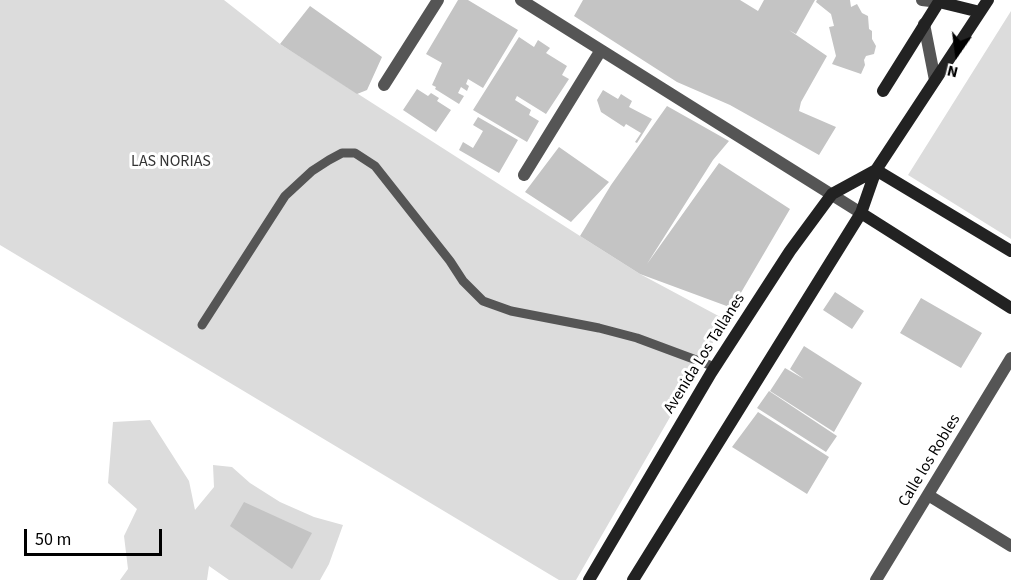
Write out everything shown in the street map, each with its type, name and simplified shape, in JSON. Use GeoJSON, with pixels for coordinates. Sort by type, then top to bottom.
{"type":"FeatureCollection","features":[{"type":"Feature","properties":{"kind":"main road","name":"Avenida Los Tallanes"},"geometry":{"type":"LineString","coordinates":[[633,580],[861,213],[876,170],[988,0]]}},
{"type":"Feature","properties":{"kind":"main road"},"geometry":{"type":"LineString","coordinates":[[883,91],[939,1],[980,12]]}},
{"type":"Feature","properties":{"kind":"main road"},"geometry":{"type":"LineString","coordinates":[[876,170],[1011,251]]}},
{"type":"Feature","properties":{"kind":"main road","name":"Avenida Los Tallanes"},"geometry":{"type":"LineString","coordinates":[[589,580],[715,368],[790,251],[832,194],[876,170]]}},
{"type":"Feature","properties":{"kind":"main road"},"geometry":{"type":"LineString","coordinates":[[861,213],[1011,308]]}},
{"type":"Feature","properties":{"kind":"street"},"geometry":{"type":"LineString","coordinates":[[384,85],[438,0]]}},
{"type":"Feature","properties":{"kind":"street"},"geometry":{"type":"LineString","coordinates":[[521,0],[861,213]]}},
{"type":"Feature","properties":{"kind":"street"},"geometry":{"type":"LineString","coordinates":[[922,0],[939,1]]}},
{"type":"Feature","properties":{"kind":"street"},"geometry":{"type":"LineString","coordinates":[[924,24],[935,80]]}},
{"type":"Feature","properties":{"kind":"street"},"geometry":{"type":"LineString","coordinates":[[524,175],[601,50]]}},
{"type":"Feature","properties":{"kind":"street","name":"Calle los Robles"},"geometry":{"type":"LineString","coordinates":[[876,580],[1011,358]]}},
{"type":"Feature","properties":{"kind":"street"},"geometry":{"type":"LineString","coordinates":[[928,495],[1011,546]]}},
{"type":"Feature","properties":{"kind":"lane"},"geometry":{"type":"LineString","coordinates":[[202,325],[285,196],[312,171],[329,160],[342,153],[355,153],[375,166],[450,261],[463,281],[483,301],[511,311],[599,328],[637,338],[715,368]]}},
{"type":"Feature","properties":{"kind":"green space","name":"LAS NORIAS"},"geometry":{"type":"Polygon","coordinates":[[[0,0],[224,0],[280,44],[580,236],[640,274],[726,320],[576,580],[559,580],[0,245],[0,0]]]}},
{"type":"Feature","properties":{"kind":"green space"},"geometry":{"type":"Polygon","coordinates":[[[1011,11],[1011,239],[908,175],[1011,11]]]}},
{"type":"Feature","properties":{"kind":"green space"},"geometry":{"type":"Polygon","coordinates":[[[150,420],[189,481],[195,510],[214,487],[213,465],[232,467],[250,483],[280,502],[314,517],[343,525],[329,564],[320,580],[229,580],[209,566],[207,580],[120,580],[128,569],[124,536],[137,509],[108,483],[113,422],[150,420]]]}},
{"type":"Feature","properties":{"kind":"building"},"geometry":{"type":"Polygon","coordinates":[[[458,0],[468,0],[518,30],[483,88],[468,79],[467,91],[461,87],[458,93],[464,96],[459,104],[432,85],[442,63],[426,54],[458,0]]]}},
{"type":"Feature","properties":{"kind":"building"},"geometry":{"type":"Polygon","coordinates":[[[583,0],[740,0],[758,11],[764,0],[815,0],[796,34],[789,30],[827,56],[801,102],[799,111],[836,127],[819,155],[730,105],[677,82],[574,16],[583,0]]]}},
{"type":"Feature","properties":{"kind":"building"},"geometry":{"type":"Polygon","coordinates":[[[817,0],[850,0],[851,7],[857,4],[862,13],[868,16],[869,29],[872,31],[872,39],[876,46],[874,54],[866,56],[861,74],[832,64],[836,56],[829,27],[834,26],[831,14],[816,2],[817,0]]]}},
{"type":"Feature","properties":{"kind":"building"},"geometry":{"type":"Polygon","coordinates":[[[310,6],[382,57],[367,90],[357,94],[280,44],[310,6]]]}},
{"type":"Feature","properties":{"kind":"building"},"geometry":{"type":"Polygon","coordinates":[[[519,37],[534,47],[538,40],[550,48],[546,53],[567,66],[562,75],[569,79],[546,114],[517,96],[515,100],[531,110],[529,115],[539,121],[527,142],[473,110],[519,37]]]}},
{"type":"Feature","properties":{"kind":"building"},"geometry":{"type":"Polygon","coordinates":[[[417,89],[428,96],[431,93],[439,98],[437,101],[451,110],[436,132],[403,110],[417,89]]]}},
{"type":"Feature","properties":{"kind":"building"},"geometry":{"type":"Polygon","coordinates":[[[603,90],[618,99],[621,94],[632,101],[629,107],[652,119],[637,143],[635,142],[641,133],[626,124],[624,127],[601,112],[597,100],[603,90]]]}},
{"type":"Feature","properties":{"kind":"building"},"geometry":{"type":"Polygon","coordinates":[[[667,106],[729,141],[713,160],[647,264],[719,163],[790,209],[732,308],[640,274],[580,236],[611,185],[667,106]]]}},
{"type":"Feature","properties":{"kind":"building"},"geometry":{"type":"Polygon","coordinates":[[[478,117],[518,140],[499,173],[459,150],[463,142],[473,148],[479,138],[483,131],[473,125],[478,117]]]}},
{"type":"Feature","properties":{"kind":"building"},"geometry":{"type":"Polygon","coordinates":[[[559,147],[609,182],[571,222],[525,192],[559,147]]]}},
{"type":"Feature","properties":{"kind":"building"},"geometry":{"type":"Polygon","coordinates":[[[835,292],[864,311],[852,329],[823,310],[835,292]]]}},
{"type":"Feature","properties":{"kind":"building"},"geometry":{"type":"Polygon","coordinates":[[[921,298],[982,333],[961,368],[900,333],[921,298]]]}},
{"type":"Feature","properties":{"kind":"building"},"geometry":{"type":"Polygon","coordinates":[[[804,346],[862,383],[834,432],[770,391],[785,368],[804,379],[790,369],[804,346]]]}},
{"type":"Feature","properties":{"kind":"building"},"geometry":{"type":"Polygon","coordinates":[[[769,391],[837,436],[826,452],[757,408],[769,391]]]}},
{"type":"Feature","properties":{"kind":"building"},"geometry":{"type":"Polygon","coordinates":[[[758,412],[829,457],[807,494],[732,447],[758,412]]]}},
{"type":"Feature","properties":{"kind":"building"},"geometry":{"type":"Polygon","coordinates":[[[244,502],[312,533],[292,569],[230,526],[244,502]]]}}]}
